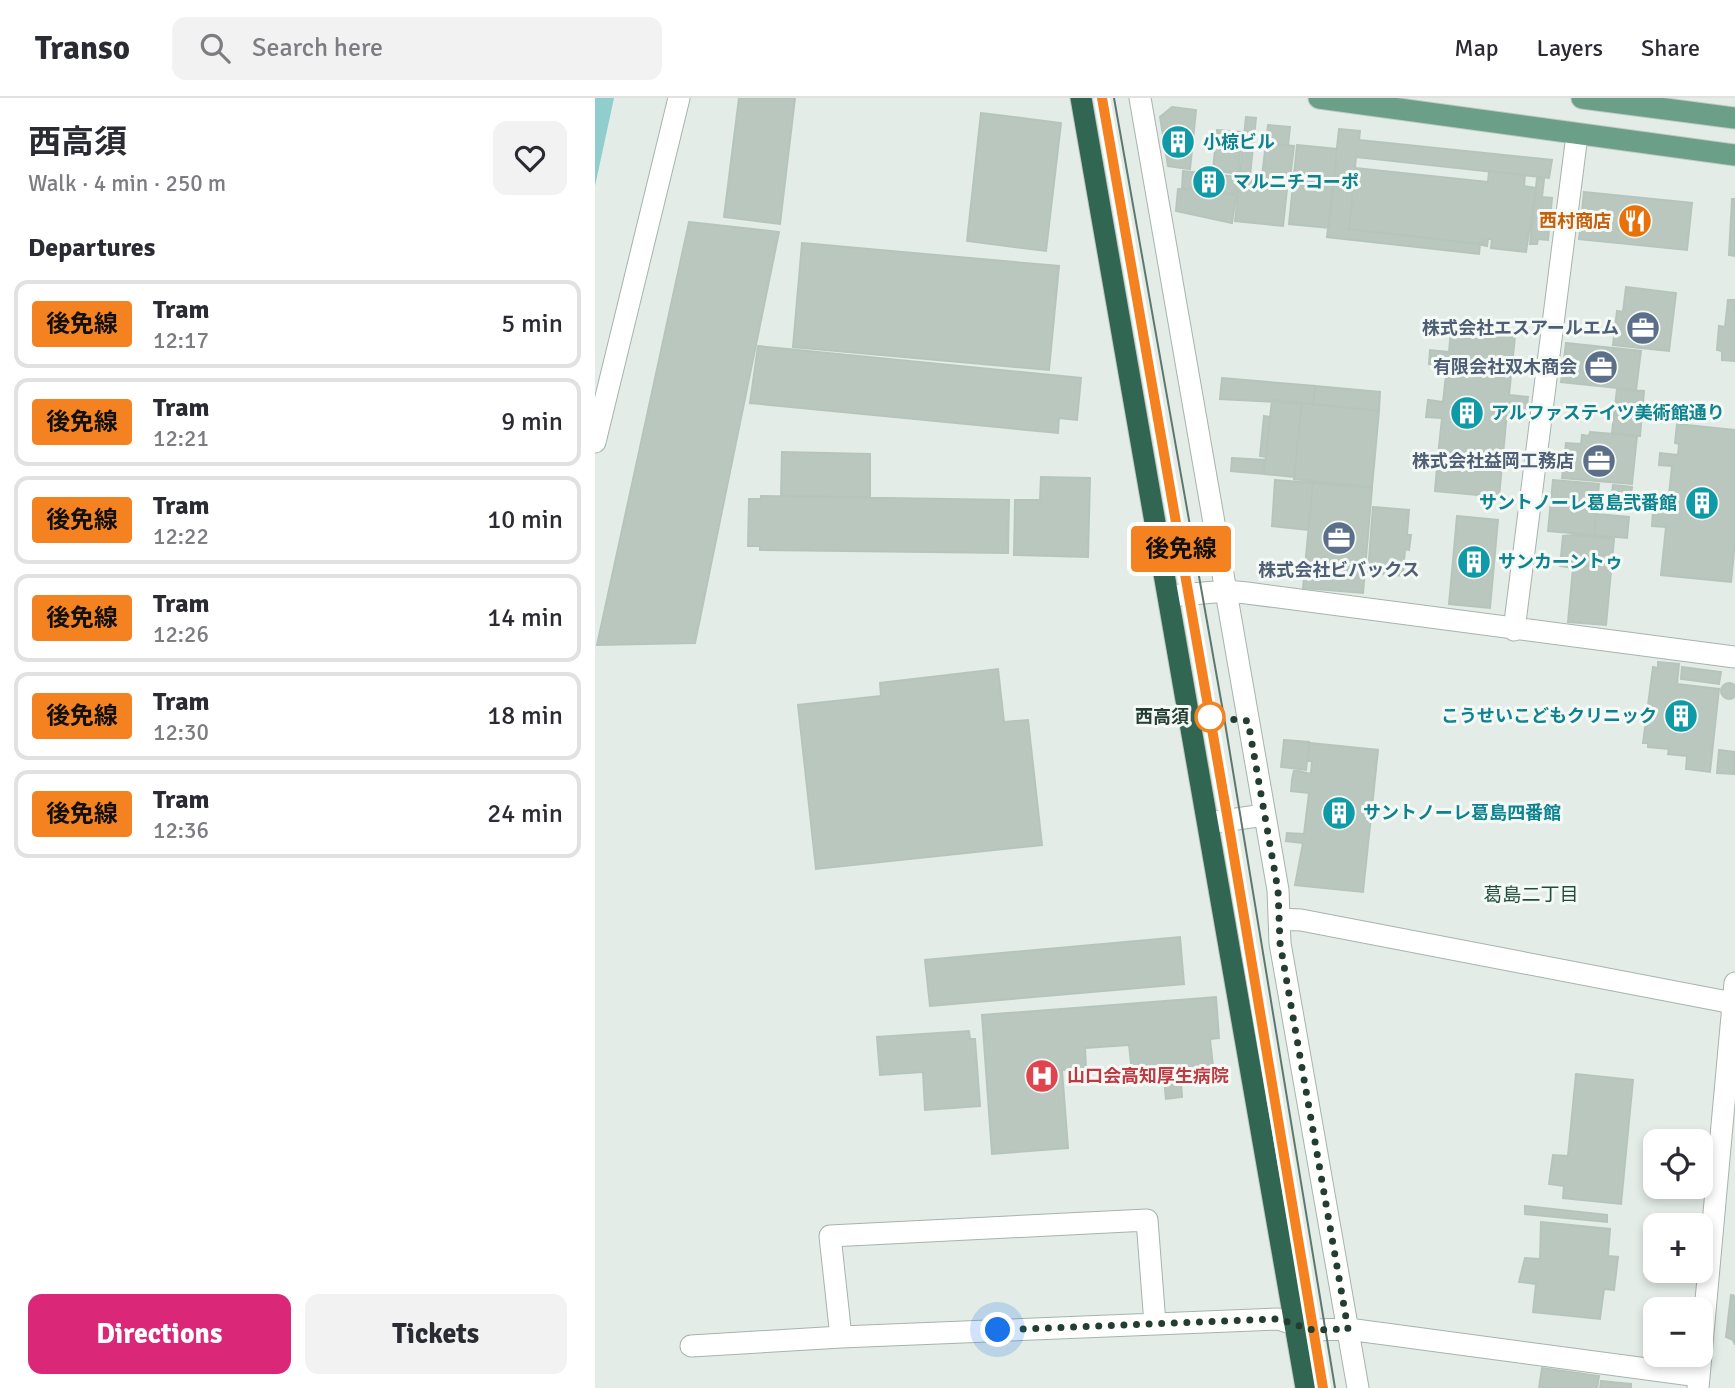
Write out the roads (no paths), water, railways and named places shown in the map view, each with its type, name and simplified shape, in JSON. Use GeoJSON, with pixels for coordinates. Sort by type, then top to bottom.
{"type":"FeatureCollection","features":[{"type":"Feature","properties":{"kind":"highway"},"geometry":{"type":"LineString","coordinates":[[1081,98],[1306,1388]]}},
{"type":"Feature","properties":{"kind":"main road"},"geometry":{"type":"LineString","coordinates":[[1319,98],[1735,155]]}},
{"type":"Feature","properties":{"kind":"main road"},"geometry":{"type":"LineString","coordinates":[[1582,98],[1735,118]]}},
{"type":"Feature","properties":{"kind":"street"},"geometry":{"type":"LineString","coordinates":[[595,442],[679,98]]}},
{"type":"Feature","properties":{"kind":"street"},"geometry":{"type":"LineString","coordinates":[[1140,98],[1278,890],[1280,943],[1358,1388]]}},
{"type":"Feature","properties":{"kind":"street"},"geometry":{"type":"LineString","coordinates":[[1514,630],[1577,135]]}},
{"type":"Feature","properties":{"kind":"street"},"geometry":{"type":"LineString","coordinates":[[1169,596],[1226,591],[1735,657]]}},
{"type":"Feature","properties":{"kind":"street"},"geometry":{"type":"LineString","coordinates":[[1209,823],[1264,815]]}},
{"type":"Feature","properties":{"kind":"street"},"geometry":{"type":"LineString","coordinates":[[691,1346],[1278,1319],[1313,1330],[1348,1329],[1698,1382],[1734,993],[1279,919]]}},
{"type":"Feature","properties":{"kind":"street"},"geometry":{"type":"LineString","coordinates":[[841,1337],[831,1236],[1147,1220],[1155,1324]]}},
{"type":"Feature","properties":{"kind":"water"},"geometry":{"type":"Polygon","coordinates":[[[595,98],[614,98],[595,186],[595,98]]]}},
{"type":"Feature","properties":{"kind":"tram line"},"geometry":{"type":"LineString","coordinates":[[1102,98],[1227,815],[1323,1388]]}},
{"type":"Feature","properties":{"kind":"tram line","name":"後免線"},"geometry":{"type":"LineString","coordinates":[[1102,98],[1227,815],[1323,1388]]}},
{"type":"Feature","properties":{"kind":"tram line"},"geometry":{"type":"LineString","coordinates":[[1114,98],[1224,717],[1335,1388]]}},
{"type":"Feature","properties":{"kind":"place","name":"小椋ビル"},"geometry":{"type":"Point","coordinates":[1178,142]}},
{"type":"Feature","properties":{"kind":"place","name":"マルニチコーポ"},"geometry":{"type":"Point","coordinates":[1209,182]}},
{"type":"Feature","properties":{"kind":"place","name":"西村商店"},"geometry":{"type":"Point","coordinates":[1635,221]}},
{"type":"Feature","properties":{"kind":"place","name":"株式会社エスアールエム"},"geometry":{"type":"Point","coordinates":[1643,328]}},
{"type":"Feature","properties":{"kind":"place","name":"有限会社双木商会"},"geometry":{"type":"Point","coordinates":[1601,367]}},
{"type":"Feature","properties":{"kind":"place","name":"アルファステイツ美術館通り"},"geometry":{"type":"Point","coordinates":[1467,413]}},
{"type":"Feature","properties":{"kind":"place","name":"株式会社益岡工務店"},"geometry":{"type":"Point","coordinates":[1599,461]}},
{"type":"Feature","properties":{"kind":"place","name":"サントノーレ葛島弐番館"},"geometry":{"type":"Point","coordinates":[1702,503]}},
{"type":"Feature","properties":{"kind":"place","name":"株式会社ビバックス"},"geometry":{"type":"Point","coordinates":[1339,538]}},
{"type":"Feature","properties":{"kind":"place","name":"サンカーントゥ"},"geometry":{"type":"Point","coordinates":[1474,562]}},
{"type":"Feature","properties":{"kind":"place","name":"こうせいこどもクリニック"},"geometry":{"type":"Point","coordinates":[1681,716]}},
{"type":"Feature","properties":{"kind":"place","name":"西高須"},"geometry":{"type":"Point","coordinates":[1210,717]}},
{"type":"Feature","properties":{"kind":"place","name":"サントノーレ葛島四番館"},"geometry":{"type":"Point","coordinates":[1339,813]}},
{"type":"Feature","properties":{"kind":"place","name":"山口会高知厚生病院"},"geometry":{"type":"Point","coordinates":[1042,1076]}},
{"type":"Feature","properties":{"kind":"district","name":"葛島二丁目"},"geometry":{"type":"Point","coordinates":[1531,894]}}]}
